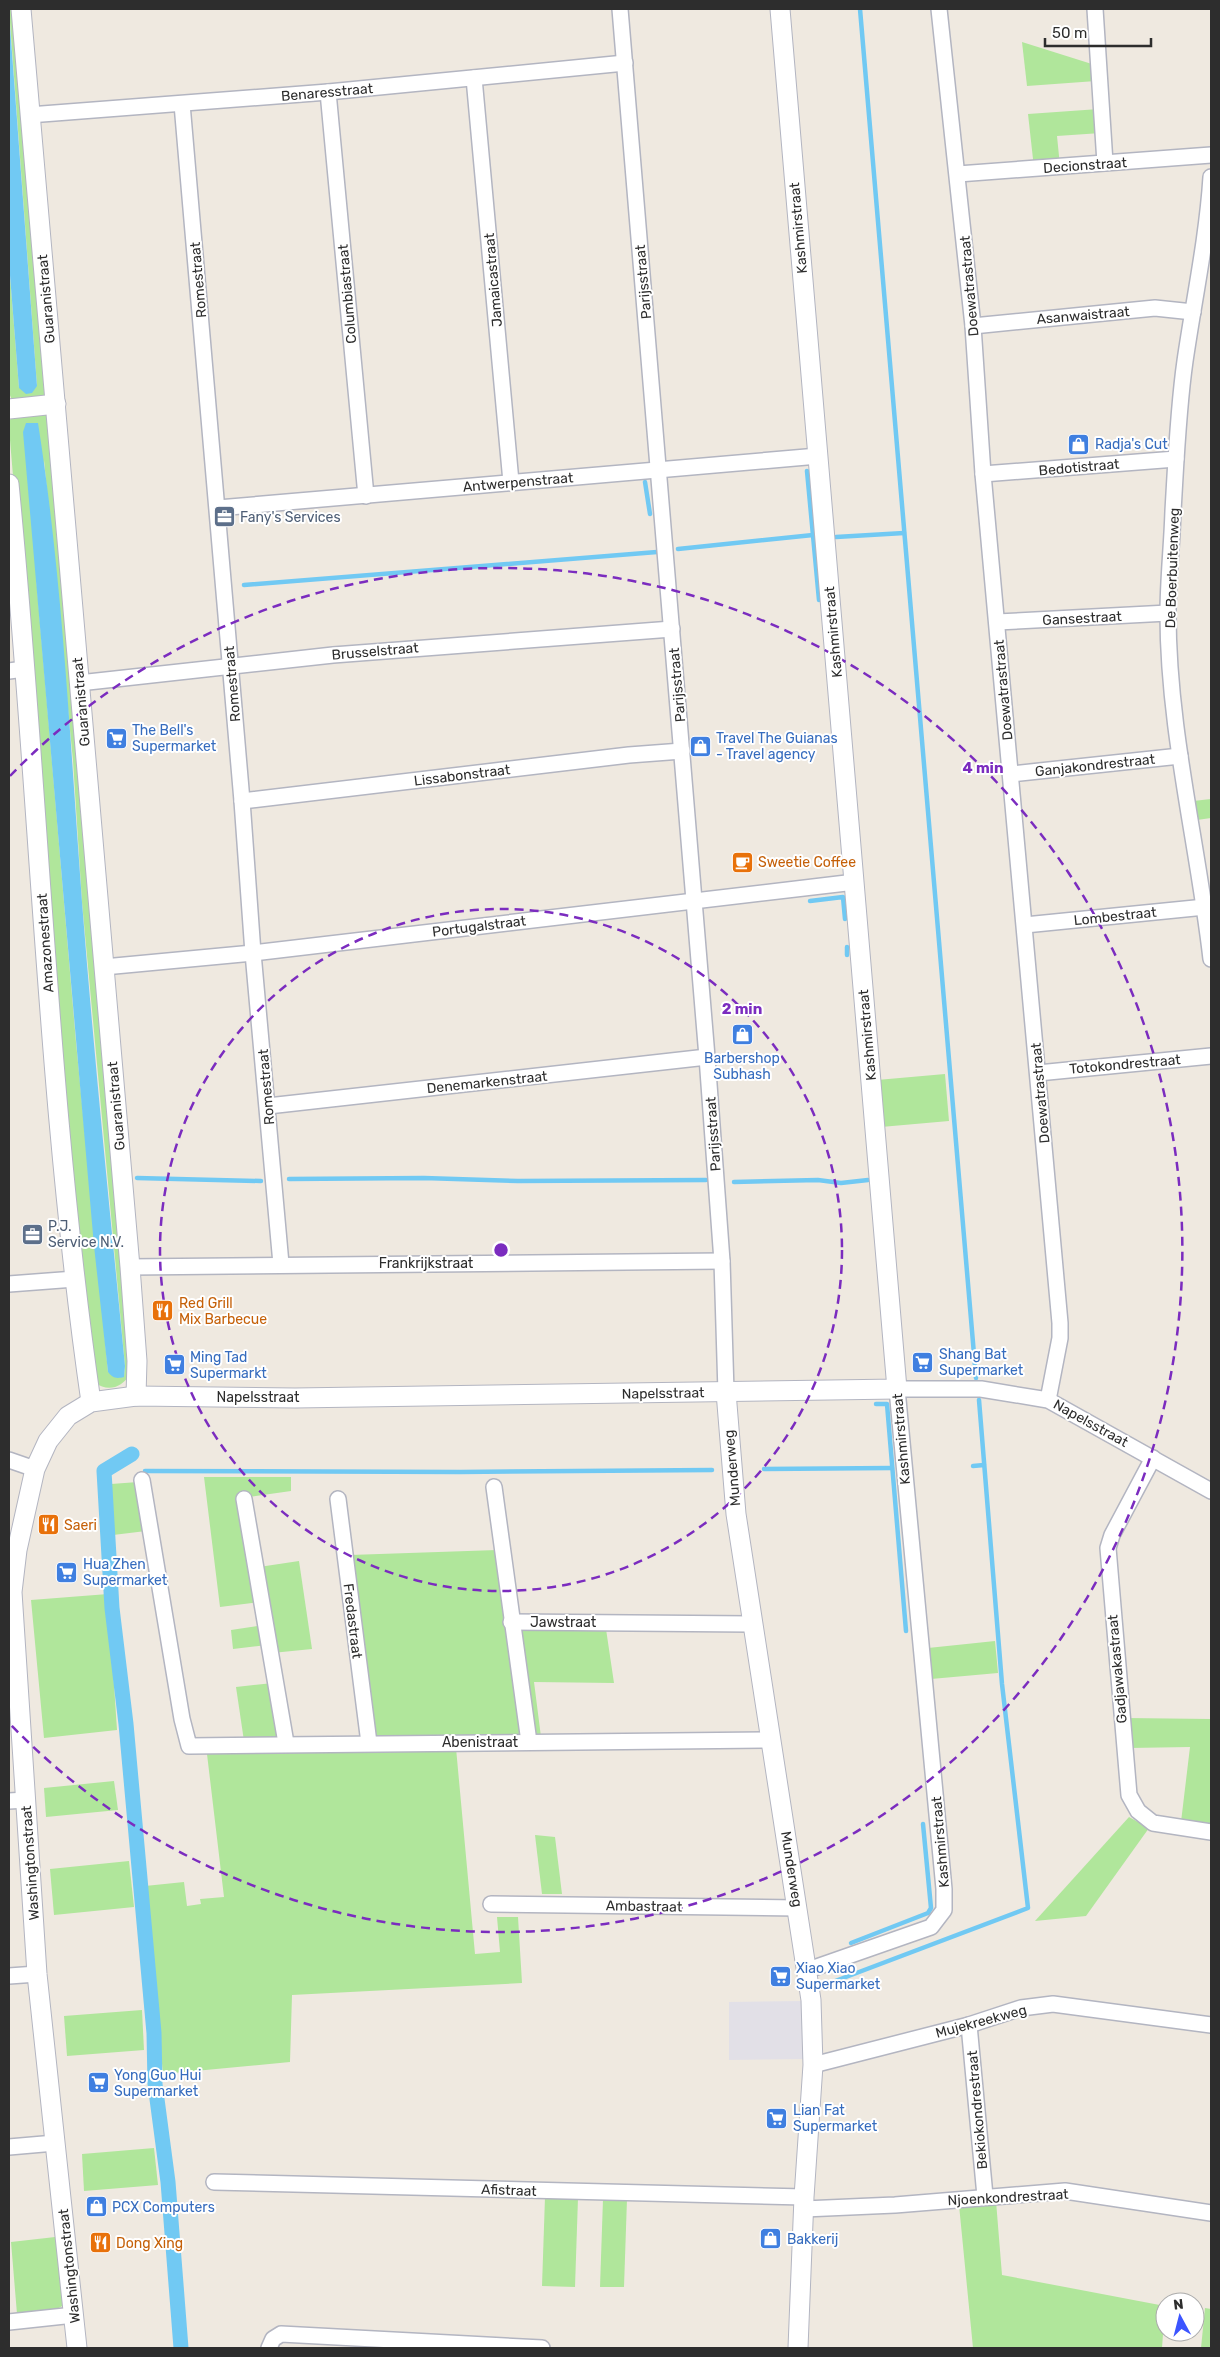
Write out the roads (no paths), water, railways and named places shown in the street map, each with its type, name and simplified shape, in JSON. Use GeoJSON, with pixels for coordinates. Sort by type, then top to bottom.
{"type":"FeatureCollection","features":[{"type":"Feature","properties":{"kind":"street","name":"Guaranistraat"},"geometry":{"type":"LineString","coordinates":[[21,9],[130,1267],[137,1360],[136,1396]]}},
{"type":"Feature","properties":{"kind":"street","name":"Parijsstraat"},"geometry":{"type":"LineString","coordinates":[[620,9],[707,1057],[722,1261],[726,1392]]}},
{"type":"Feature","properties":{"kind":"street","name":"Kashmirstraat"},"geometry":{"type":"LineString","coordinates":[[780,9],[897,1389],[944,1889],[944,1910],[931,1927],[808,1970]]}},
{"type":"Feature","properties":{"kind":"street","name":"Doewatrastraat"},"geometry":{"type":"LineString","coordinates":[[939,9],[973,326],[983,474],[1010,774],[1026,925],[1060,1323],[1060,1338],[1048,1400]]}},
{"type":"Feature","properties":{"kind":"street"},"geometry":{"type":"LineString","coordinates":[[1095,9],[1106,163]]}},
{"type":"Feature","properties":{"kind":"street","name":"Benaresstraat"},"geometry":{"type":"LineString","coordinates":[[29,115],[328,92],[625,63]]}},
{"type":"Feature","properties":{"kind":"street","name":"Jamaicastraat"},"geometry":{"type":"LineString","coordinates":[[474,78],[511,482]]}},
{"type":"Feature","properties":{"kind":"street","name":"Columbiastraat"},"geometry":{"type":"LineString","coordinates":[[328,92],[366,496]]}},
{"type":"Feature","properties":{"kind":"street","name":"Romestraat"},"geometry":{"type":"LineString","coordinates":[[182,104],[218,508],[253,953],[281,1264]]}},
{"type":"Feature","properties":{"kind":"street","name":"Decionstraat"},"geometry":{"type":"LineString","coordinates":[[958,174],[1211,156]]}},
{"type":"Feature","properties":{"kind":"street","name":"De Boerbuitenweg"},"geometry":{"type":"LineString","coordinates":[[1211,177],[1209,211],[1184,362],[1176,459],[1168,613],[1171,681],[1180,756],[1205,907],[1211,959]]}},
{"type":"Feature","properties":{"kind":"street","name":"Asanwaistraat"},"geometry":{"type":"LineString","coordinates":[[973,326],[1155,308],[1193,312]]}},
{"type":"Feature","properties":{"kind":"street"},"geometry":{"type":"LineString","coordinates":[[9,409],[56,404]]}},
{"type":"Feature","properties":{"kind":"street","name":"Antwerpenstraat"},"geometry":{"type":"LineString","coordinates":[[218,508],[818,456]]}},
{"type":"Feature","properties":{"kind":"street","name":"Bedotistraat"},"geometry":{"type":"LineString","coordinates":[[983,474],[1176,459]]}},
{"type":"Feature","properties":{"kind":"street","name":"Amazonestraat"},"geometry":{"type":"LineString","coordinates":[[9,484],[16,670],[48,979],[75,1279],[91,1402]]}},
{"type":"Feature","properties":{"kind":"street","name":"Gansestraat"},"geometry":{"type":"LineString","coordinates":[[997,622],[1168,613]]}},
{"type":"Feature","properties":{"kind":"street","name":"Brusselstraat"},"geometry":{"type":"LineString","coordinates":[[80,683],[230,666],[508,640],[672,628]]}},
{"type":"Feature","properties":{"kind":"street","name":"Lissabonstraat"},"geometry":{"type":"LineString","coordinates":[[242,801],[619,756],[682,751]]}},
{"type":"Feature","properties":{"kind":"street","name":"Ganjakondrestraat"},"geometry":{"type":"LineString","coordinates":[[1010,774],[1180,756]]}},
{"type":"Feature","properties":{"kind":"street","name":"Portugalstraat"},"geometry":{"type":"LineString","coordinates":[[104,967],[253,953],[855,882]]}},
{"type":"Feature","properties":{"kind":"street","name":"Lombestraat"},"geometry":{"type":"LineString","coordinates":[[1026,925],[1205,907]]}},
{"type":"Feature","properties":{"kind":"street","name":"Totokondrestraat"},"geometry":{"type":"LineString","coordinates":[[1038,1073],[1211,1056]]}},
{"type":"Feature","properties":{"kind":"street","name":"Denemarkenstraat"},"geometry":{"type":"LineString","coordinates":[[268,1106],[707,1057]]}},
{"type":"Feature","properties":{"kind":"street","name":"Frankrijkstraat"},"geometry":{"type":"LineString","coordinates":[[130,1267],[722,1261]]}},
{"type":"Feature","properties":{"kind":"street"},"geometry":{"type":"LineString","coordinates":[[9,1284],[75,1279]]}},
{"type":"Feature","properties":{"kind":"street","name":"Napelsstraat"},"geometry":{"type":"LineString","coordinates":[[91,1402],[136,1396],[295,1398],[981,1389],[1048,1400],[1211,1491]]}},
{"type":"Feature","properties":{"kind":"street","name":"Munderweg"},"geometry":{"type":"LineString","coordinates":[[726,1392],[736,1514],[751,1624],[808,1970],[811,2000],[813,2065],[804,2203],[798,2348]]}},
{"type":"Feature","properties":{"kind":"street","name":"Washingtonstraat"},"geometry":{"type":"LineString","coordinates":[[77,2348],[17,1801],[11,1628],[12,1592],[17,1550],[35,1469],[48,1440],[68,1416],[91,1402]]}},
{"type":"Feature","properties":{"kind":"street","name":"Gadjawakastraat"},"geometry":{"type":"LineString","coordinates":[[1153,1458],[1112,1535],[1108,1548],[1129,1795],[1138,1811],[1153,1823],[1211,1832]]}},
{"type":"Feature","properties":{"kind":"street"},"geometry":{"type":"LineString","coordinates":[[9,1460],[35,1469]]}},
{"type":"Feature","properties":{"kind":"street","name":"Abenistraat"},"geometry":{"type":"LineString","coordinates":[[142,1480],[182,1719],[189,1746],[286,1743],[771,1740]]}},
{"type":"Feature","properties":{"kind":"street","name":"Jawstraat"},"geometry":{"type":"LineString","coordinates":[[494,1486],[511,1622],[751,1624]]}},
{"type":"Feature","properties":{"kind":"street"},"geometry":{"type":"LineString","coordinates":[[244,1499],[286,1743]]}},
{"type":"Feature","properties":{"kind":"street","name":"Fredastraat"},"geometry":{"type":"LineString","coordinates":[[338,1499],[369,1743]]}},
{"type":"Feature","properties":{"kind":"street"},"geometry":{"type":"LineString","coordinates":[[511,1622],[529,1742]]}},
{"type":"Feature","properties":{"kind":"street","name":"Ambastraat"},"geometry":{"type":"LineString","coordinates":[[491,1904],[798,1908]]}},
{"type":"Feature","properties":{"kind":"street"},"geometry":{"type":"LineString","coordinates":[[9,1976],[37,1974]]}},
{"type":"Feature","properties":{"kind":"street","name":"Mujekreekweg"},"geometry":{"type":"LineString","coordinates":[[813,2065],[969,2025],[1021,2008],[1053,2004],[1211,2025]]}},
{"type":"Feature","properties":{"kind":"street","name":"Bekiokondrestraat"},"geometry":{"type":"LineString","coordinates":[[969,2025],[985,2196]]}},
{"type":"Feature","properties":{"kind":"street"},"geometry":{"type":"LineString","coordinates":[[9,2147],[55,2143]]}},
{"type":"Feature","properties":{"kind":"street","name":"Afistraat"},"geometry":{"type":"LineString","coordinates":[[214,2182],[804,2203]]}},
{"type":"Feature","properties":{"kind":"street","name":"Njoenkondrestraat"},"geometry":{"type":"LineString","coordinates":[[804,2203],[895,2205],[985,2196],[1064,2192],[1211,2213]]}},
{"type":"Feature","properties":{"kind":"street"},"geometry":{"type":"LineString","coordinates":[[9,2322],[74,2315]]}},
{"type":"Feature","properties":{"kind":"street"},"geometry":{"type":"LineString","coordinates":[[269,2348],[273,2339],[281,2334],[542,2348]]}},
{"type":"Feature","properties":{"kind":"water"},"geometry":{"type":"Polygon","coordinates":[[[9,13],[37,386],[32,393],[26,394],[19,388],[9,263],[9,13]]]}},
{"type":"Feature","properties":{"kind":"water"},"geometry":{"type":"Polygon","coordinates":[[[26,423],[38,423],[47,482],[60,602],[82,902],[125,1366],[124,1377],[119,1378],[113,1377],[108,1372],[94,1246],[23,432],[26,423]]]}},
{"type":"Feature","properties":{"kind":"waterway"},"geometry":{"type":"LineString","coordinates":[[860,9],[976,1378]]}},
{"type":"Feature","properties":{"kind":"waterway"},"geometry":{"type":"LineString","coordinates":[[807,471],[819,600]]}},
{"type":"Feature","properties":{"kind":"waterway"},"geometry":{"type":"LineString","coordinates":[[645,482],[650,514]]}},
{"type":"Feature","properties":{"kind":"waterway"},"geometry":{"type":"LineString","coordinates":[[836,537],[904,533]]}},
{"type":"Feature","properties":{"kind":"waterway"},"geometry":{"type":"LineString","coordinates":[[678,549],[813,535]]}},
{"type":"Feature","properties":{"kind":"waterway"},"geometry":{"type":"LineString","coordinates":[[244,585],[657,552]]}},
{"type":"Feature","properties":{"kind":"waterway"},"geometry":{"type":"LineString","coordinates":[[810,901],[843,897],[845,919]]}},
{"type":"Feature","properties":{"kind":"waterway"},"geometry":{"type":"LineString","coordinates":[[847,947],[847,955]]}},
{"type":"Feature","properties":{"kind":"waterway"},"geometry":{"type":"LineString","coordinates":[[137,1178],[261,1181]]}},
{"type":"Feature","properties":{"kind":"waterway"},"geometry":{"type":"LineString","coordinates":[[289,1179],[706,1180]]}},
{"type":"Feature","properties":{"kind":"waterway"},"geometry":{"type":"LineString","coordinates":[[734,1182],[818,1180],[841,1183],[868,1180]]}},
{"type":"Feature","properties":{"kind":"waterway"},"geometry":{"type":"LineString","coordinates":[[830,1983],[1028,1908],[1002,1684],[979,1400]]}},
{"type":"Feature","properties":{"kind":"waterway"},"geometry":{"type":"LineString","coordinates":[[876,1404],[887,1404],[906,1631]]}},
{"type":"Feature","properties":{"kind":"waterway"},"geometry":{"type":"LineString","coordinates":[[132,1454],[104,1471],[112,1608],[126,1724],[154,2033],[155,2084],[168,2182],[181,2348]]}},
{"type":"Feature","properties":{"kind":"waterway"},"geometry":{"type":"LineString","coordinates":[[973,1466],[984,1465]]}},
{"type":"Feature","properties":{"kind":"waterway"},"geometry":{"type":"LineString","coordinates":[[764,1469],[892,1468]]}},
{"type":"Feature","properties":{"kind":"waterway"},"geometry":{"type":"LineString","coordinates":[[145,1471],[460,1472],[712,1470]]}},
{"type":"Feature","properties":{"kind":"waterway"},"geometry":{"type":"LineString","coordinates":[[851,1943],[928,1913],[931,1908],[923,1824]]}},
{"type":"Feature","properties":{"kind":"place","name":"Radja's Cut"},"geometry":{"type":"Point","coordinates":[1079,444]}},
{"type":"Feature","properties":{"kind":"place","name":"Fany's Services"},"geometry":{"type":"Point","coordinates":[224,517]}},
{"type":"Feature","properties":{"kind":"place","name":"The Bell's Supermarket"},"geometry":{"type":"Point","coordinates":[116,738]}},
{"type":"Feature","properties":{"kind":"place","name":"Travel The Guianas - Travel agency"},"geometry":{"type":"Point","coordinates":[700,746]}},
{"type":"Feature","properties":{"kind":"place","name":"Sweetie Coffee"},"geometry":{"type":"Point","coordinates":[742,862]}},
{"type":"Feature","properties":{"kind":"place","name":"Barbershop Subhash"},"geometry":{"type":"Point","coordinates":[742,1035]}},
{"type":"Feature","properties":{"kind":"place","name":"P.J. Service N.V."},"geometry":{"type":"Point","coordinates":[32,1234]}},
{"type":"Feature","properties":{"kind":"place","name":"Red Grill Mix Barbecue"},"geometry":{"type":"Point","coordinates":[163,1311]}},
{"type":"Feature","properties":{"kind":"place","name":"Shang Bat Supermarket"},"geometry":{"type":"Point","coordinates":[923,1362]}},
{"type":"Feature","properties":{"kind":"place","name":"Ming Tad Supermarkt"},"geometry":{"type":"Point","coordinates":[174,1365]}},
{"type":"Feature","properties":{"kind":"place","name":"Saeri"},"geometry":{"type":"Point","coordinates":[48,1525]}},
{"type":"Feature","properties":{"kind":"place","name":"Hua Zhen Supermarket"},"geometry":{"type":"Point","coordinates":[67,1572]}},
{"type":"Feature","properties":{"kind":"place","name":"Xiao Xiao Supermarket"},"geometry":{"type":"Point","coordinates":[780,1976]}},
{"type":"Feature","properties":{"kind":"place","name":"Yong Guo Hui Supermarket"},"geometry":{"type":"Point","coordinates":[98,2083]}},
{"type":"Feature","properties":{"kind":"place","name":"Lian Fat Supermarket"},"geometry":{"type":"Point","coordinates":[777,2118]}},
{"type":"Feature","properties":{"kind":"place","name":"PCX Computers"},"geometry":{"type":"Point","coordinates":[96,2207]}},
{"type":"Feature","properties":{"kind":"place","name":"Bakkerij"},"geometry":{"type":"Point","coordinates":[771,2239]}},
{"type":"Feature","properties":{"kind":"place","name":"Dong Xing"},"geometry":{"type":"Point","coordinates":[100,2243]}}]}
